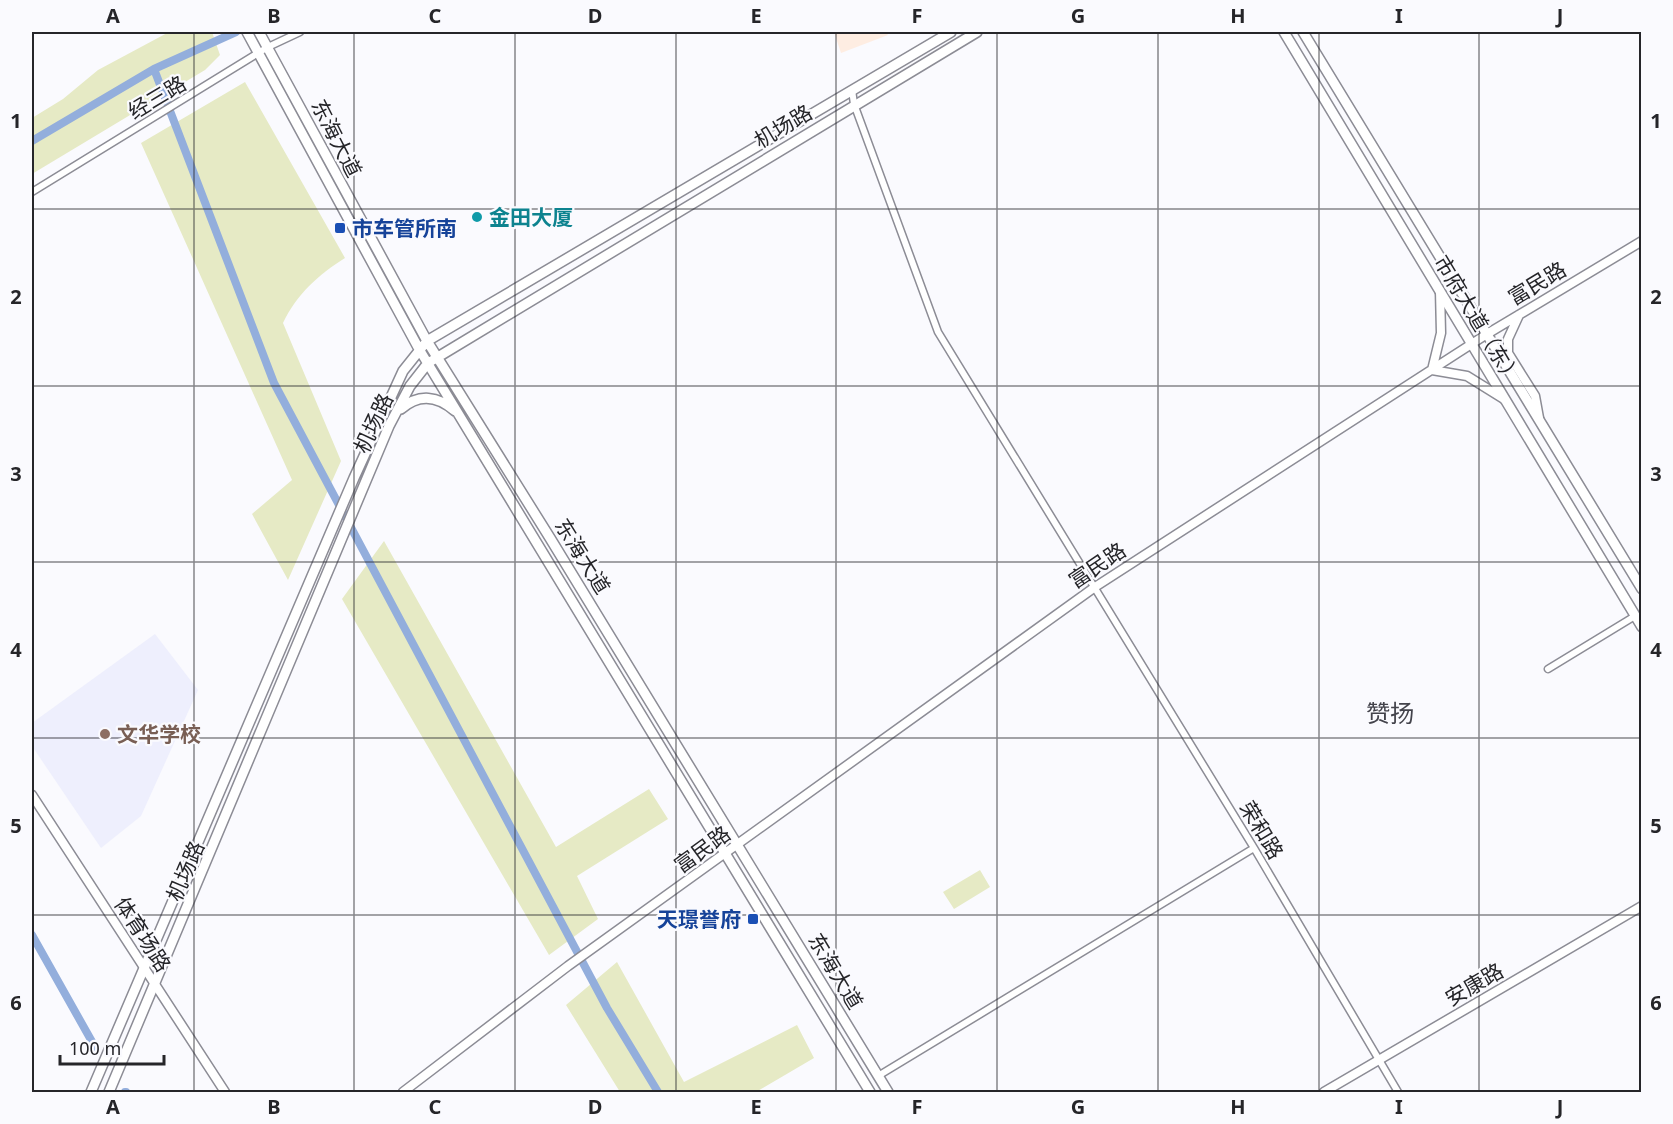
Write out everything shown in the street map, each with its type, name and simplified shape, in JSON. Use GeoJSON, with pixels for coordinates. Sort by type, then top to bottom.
{"type":"FeatureCollection","features":[{"type":"Feature","properties":{"kind":"main road","name":"东海大道"},"geometry":{"type":"LineString","coordinates":[[247,32],[419,349],[870,1092]]}},
{"type":"Feature","properties":{"kind":"main road","name":"机场路"},"geometry":{"type":"LineString","coordinates":[[91,1092],[354,478],[403,371],[419,349],[427,341],[951,32]]}},
{"type":"Feature","properties":{"kind":"main road","name":"机场路"},"geometry":{"type":"LineString","coordinates":[[109,1092],[156,987],[397,412],[410,386],[428,363],[854,104],[977,32]]}},
{"type":"Feature","properties":{"kind":"main road","name":"市府大道（东）"},"geometry":{"type":"LineString","coordinates":[[1284,32],[1641,627]]}},
{"type":"Feature","properties":{"kind":"main road","name":"市府大道（东）"},"geometry":{"type":"LineString","coordinates":[[1302,32],[1641,589]]}},
{"type":"Feature","properties":{"kind":"main road","name":"东海大道"},"geometry":{"type":"LineString","coordinates":[[263,39],[427,341],[738,844],[888,1092]]}},
{"type":"Feature","properties":{"kind":"main road"},"geometry":{"type":"LineString","coordinates":[[397,412],[414,400],[424,397],[438,399],[459,414]]}},
{"type":"Feature","properties":{"kind":"street","name":"经三路"},"geometry":{"type":"LineString","coordinates":[[32,192],[183,101],[256,49],[263,39],[300,32]]}},
{"type":"Feature","properties":{"kind":"street","name":"荣和路"},"geometry":{"type":"LineString","coordinates":[[852,90],[854,104],[938,332],[1254,848],[1398,1092]]}},
{"type":"Feature","properties":{"kind":"street","name":"富民路"},"geometry":{"type":"LineString","coordinates":[[403,1092],[567,966],[1095,587],[1487,334],[1641,241]]}},
{"type":"Feature","properties":{"kind":"street"},"geometry":{"type":"LineString","coordinates":[[1440,291],[1441,333],[1432,370],[1467,376],[1505,399]]}},
{"type":"Feature","properties":{"kind":"street"},"geometry":{"type":"LineString","coordinates":[[1519,315],[1508,339],[1508,353],[1535,396],[1540,421]]}},
{"type":"Feature","properties":{"kind":"street"},"geometry":{"type":"LineString","coordinates":[[1548,669],[1635,616]]}},
{"type":"Feature","properties":{"kind":"street","name":"体育场路"},"geometry":{"type":"LineString","coordinates":[[32,795],[225,1092]]}},
{"type":"Feature","properties":{"kind":"street"},"geometry":{"type":"LineString","coordinates":[[878,1076],[1254,848]]}},
{"type":"Feature","properties":{"kind":"street","name":"安康路"},"geometry":{"type":"LineString","coordinates":[[1324,1092],[1641,906]]}},
{"type":"Feature","properties":{"kind":"shaded area"},"geometry":{"type":"Polygon","coordinates":[[[834,32],[886,32],[888,35],[841,53],[834,32]]]}},
{"type":"Feature","properties":{"kind":"shaded area","name":"文华学校"},"geometry":{"type":"Polygon","coordinates":[[[155,634],[198,690],[141,816],[101,848],[32,746],[32,723],[155,634]]]}},
{"type":"Feature","properties":{"kind":"green space"},"geometry":{"type":"Polygon","coordinates":[[[169,32],[212,32],[220,55],[205,70],[32,174],[32,118],[63,99],[98,70],[169,32]]]}},
{"type":"Feature","properties":{"kind":"green space"},"geometry":{"type":"Polygon","coordinates":[[[245,82],[345,258],[309,286],[283,323],[341,461],[288,580],[252,514],[292,480],[141,143],[245,82]]]}},
{"type":"Feature","properties":{"kind":"green space"},"geometry":{"type":"Polygon","coordinates":[[[384,541],[556,847],[649,789],[668,819],[577,876],[598,919],[549,955],[342,599],[384,541]]]}},
{"type":"Feature","properties":{"kind":"green space"},"geometry":{"type":"Polygon","coordinates":[[[980,870],[990,887],[954,909],[943,892],[980,870]]]}},
{"type":"Feature","properties":{"kind":"green space"},"geometry":{"type":"Polygon","coordinates":[[[617,962],[684,1082],[797,1025],[814,1058],[756,1092],[620,1092],[566,1005],[617,962]]]}},
{"type":"Feature","properties":{"kind":"waterway"},"geometry":{"type":"LineString","coordinates":[[32,141],[154,69],[236,32]]}},
{"type":"Feature","properties":{"kind":"waterway"},"geometry":{"type":"LineString","coordinates":[[154,69],[274,383],[607,1008],[658,1092]]}},
{"type":"Feature","properties":{"kind":"waterway"},"geometry":{"type":"LineString","coordinates":[[32,935],[95,1047]]}},
{"type":"Feature","properties":{"kind":"place","name":"金田大厦"},"geometry":{"type":"Point","coordinates":[477,217]}},
{"type":"Feature","properties":{"kind":"place","name":"市车管所南"},"geometry":{"type":"Point","coordinates":[340,228]}},
{"type":"Feature","properties":{"kind":"place","name":"文华学校"},"geometry":{"type":"Point","coordinates":[105,734]}},
{"type":"Feature","properties":{"kind":"place","name":"天璟誉府"},"geometry":{"type":"Point","coordinates":[753,919]}},
{"type":"Feature","properties":{"kind":"district","name":"赞扬"},"geometry":{"type":"Point","coordinates":[1390,712]}}]}
